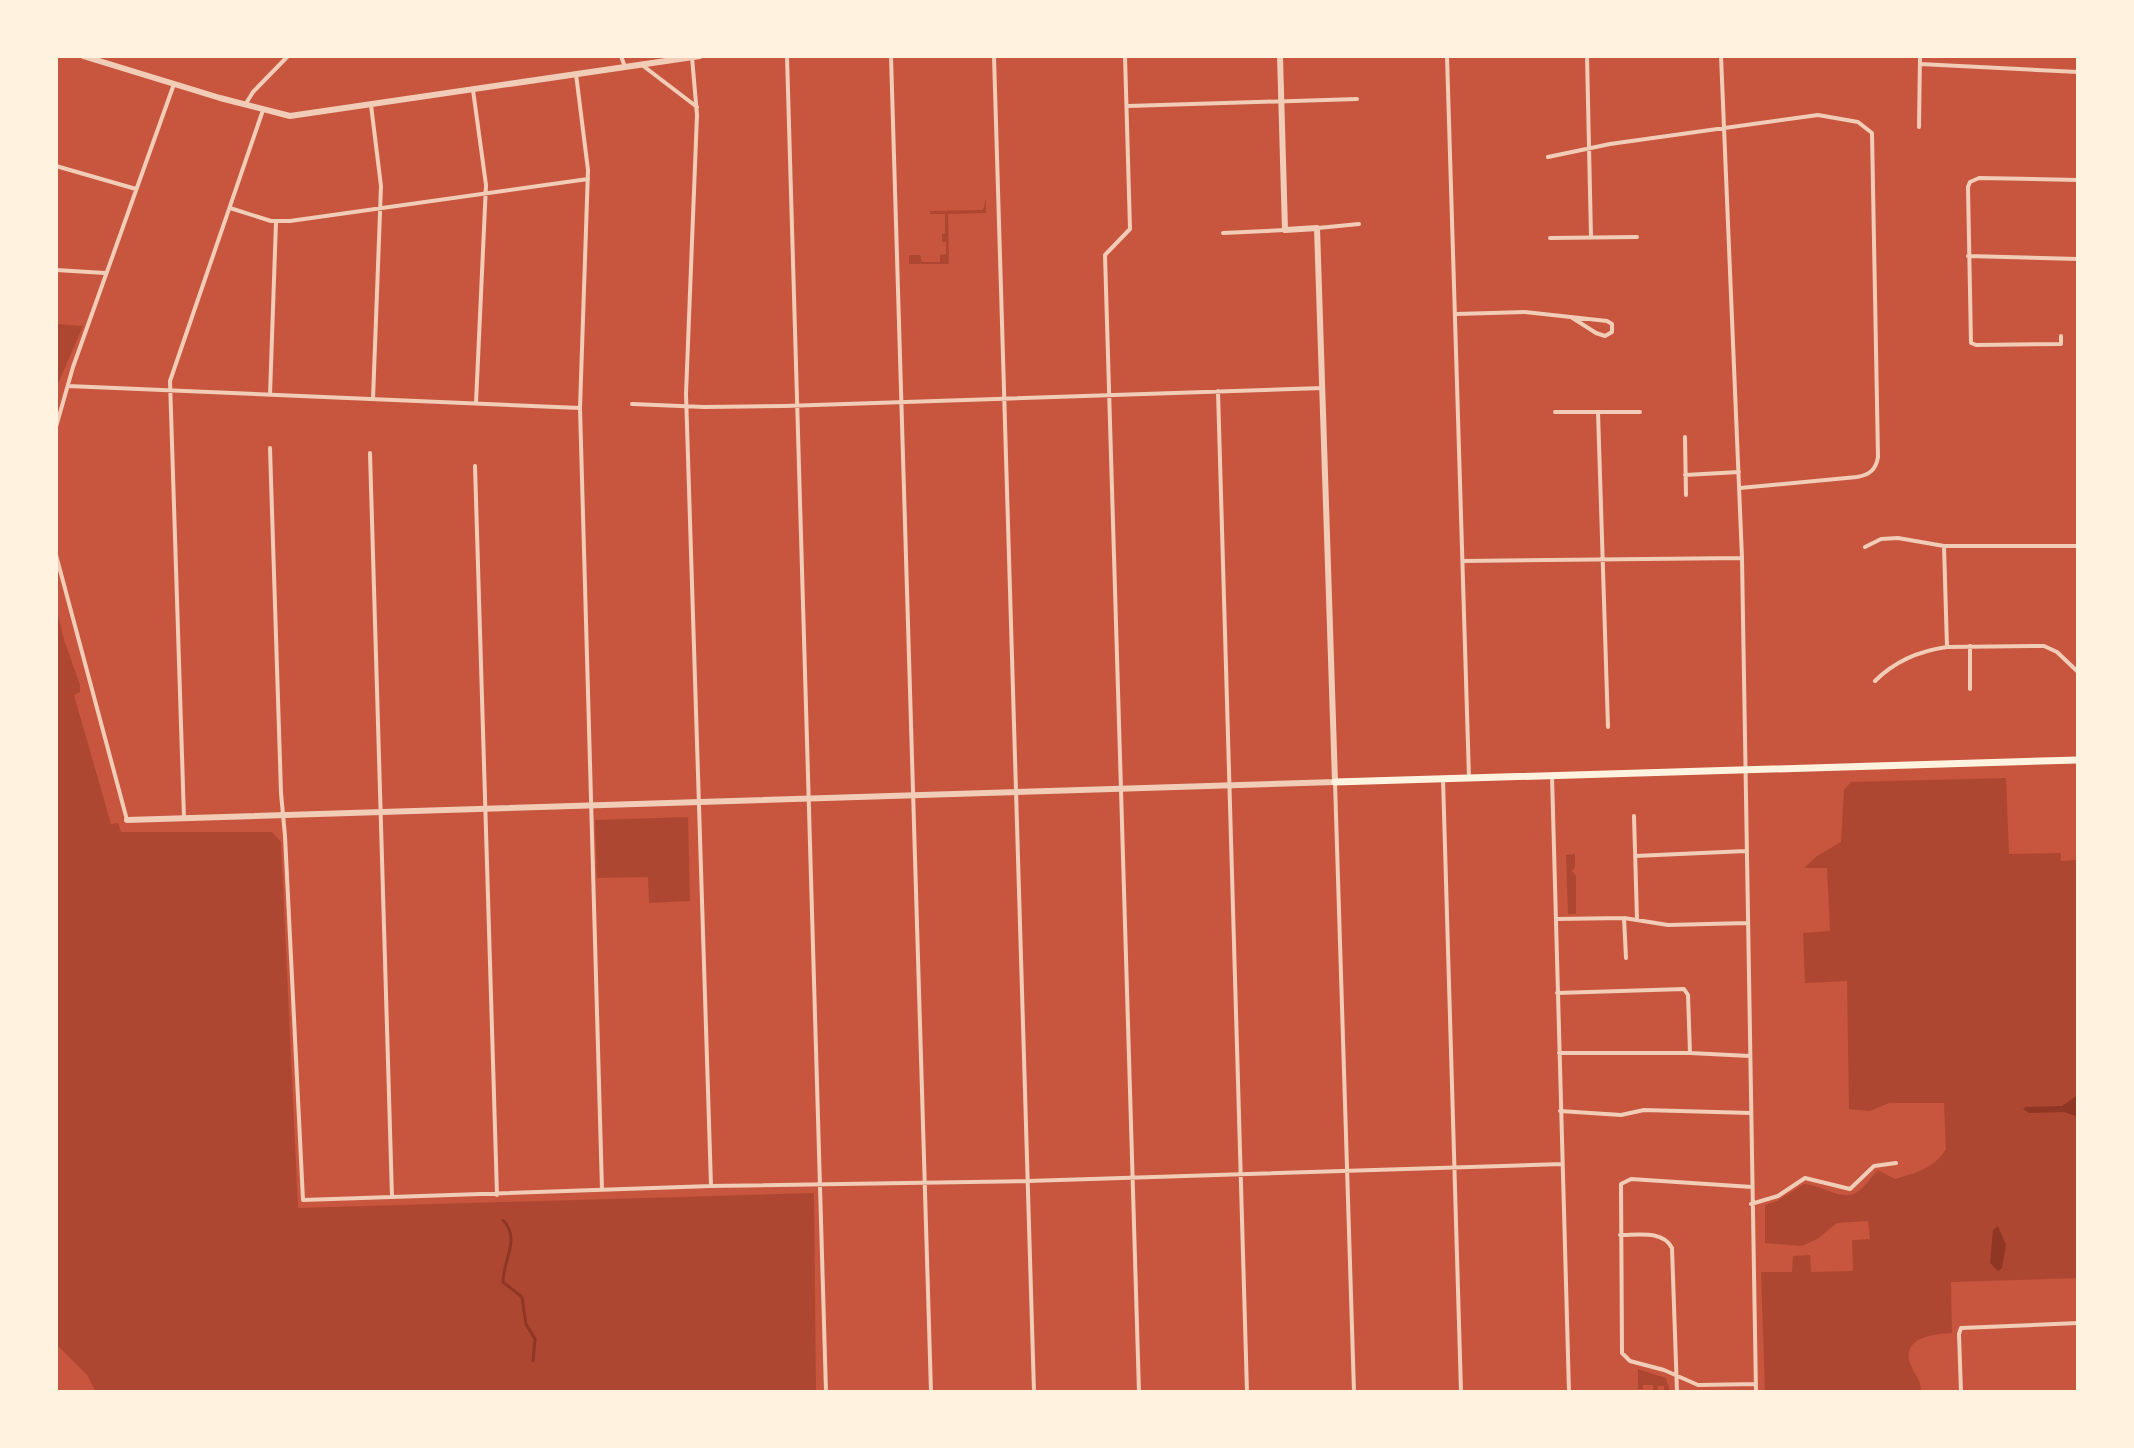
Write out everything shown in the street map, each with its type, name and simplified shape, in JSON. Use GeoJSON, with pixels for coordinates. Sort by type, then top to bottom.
{"type":"FeatureCollection","features":[{"type":"Feature","properties":{"kind":"main road"},"geometry":{"type":"LineString","coordinates":[[1335,782],[2078,760]]}},
{"type":"Feature","properties":{"kind":"street"},"geometry":{"type":"LineString","coordinates":[[83,56],[290,116],[696,57],[687,406],[711,1186]]}},
{"type":"Feature","properties":{"kind":"street"},"geometry":{"type":"LineString","coordinates":[[245,105],[253,92],[288,56]]}},
{"type":"Feature","properties":{"kind":"street"},"geometry":{"type":"LineString","coordinates":[[621,56],[625,67]]}},
{"type":"Feature","properties":{"kind":"street"},"geometry":{"type":"LineString","coordinates":[[787,56],[826,1392]]}},
{"type":"Feature","properties":{"kind":"street"},"geometry":{"type":"LineString","coordinates":[[891,56],[931,1392]]}},
{"type":"Feature","properties":{"kind":"street"},"geometry":{"type":"LineString","coordinates":[[994,56],[1034,1392]]}},
{"type":"Feature","properties":{"kind":"street"},"geometry":{"type":"LineString","coordinates":[[1125,56],[1130,229],[1105,255],[1139,1392]]}},
{"type":"Feature","properties":{"kind":"street"},"geometry":{"type":"LineString","coordinates":[[1280,56],[1285,230]]}},
{"type":"Feature","properties":{"kind":"street"},"geometry":{"type":"LineString","coordinates":[[1447,56],[1469,778]]}},
{"type":"Feature","properties":{"kind":"street"},"geometry":{"type":"LineString","coordinates":[[1587,56],[1591,237]]}},
{"type":"Feature","properties":{"kind":"street"},"geometry":{"type":"LineString","coordinates":[[1721,56],[1742,558],[1756,1392]]}},
{"type":"Feature","properties":{"kind":"street"},"geometry":{"type":"LineString","coordinates":[[1919,127],[1920,56]]}},
{"type":"Feature","properties":{"kind":"street"},"geometry":{"type":"LineString","coordinates":[[1920,64],[2078,72]]}},
{"type":"Feature","properties":{"kind":"street"},"geometry":{"type":"LineString","coordinates":[[642,65],[697,107]]}},
{"type":"Feature","properties":{"kind":"street"},"geometry":{"type":"LineString","coordinates":[[576,74],[588,179],[580,408],[602,1190]]}},
{"type":"Feature","properties":{"kind":"street"},"geometry":{"type":"LineString","coordinates":[[56,427],[106,273],[174,84]]}},
{"type":"Feature","properties":{"kind":"street"},"geometry":{"type":"LineString","coordinates":[[473,90],[486,194],[476,403]]}},
{"type":"Feature","properties":{"kind":"street"},"geometry":{"type":"LineString","coordinates":[[1127,106],[1357,99]]}},
{"type":"Feature","properties":{"kind":"street"},"geometry":{"type":"LineString","coordinates":[[371,105],[381,173],[373,399]]}},
{"type":"Feature","properties":{"kind":"street"},"geometry":{"type":"LineString","coordinates":[[184,818],[169,390],[173,366],[263,110]]}},
{"type":"Feature","properties":{"kind":"street"},"geometry":{"type":"LineString","coordinates":[[1548,157],[1724,127],[1821,115],[1862,124],[1873,136],[1878,460],[1874,469],[1865,475],[1740,488]]}},
{"type":"Feature","properties":{"kind":"street"},"geometry":{"type":"LineString","coordinates":[[56,166],[136,189]]}},
{"type":"Feature","properties":{"kind":"street"},"geometry":{"type":"LineString","coordinates":[[230,208],[276,222],[588,179]]}},
{"type":"Feature","properties":{"kind":"street"},"geometry":{"type":"LineString","coordinates":[[2061,336],[2061,344],[1971,343],[1968,187],[1974,179],[2078,180]]}},
{"type":"Feature","properties":{"kind":"street"},"geometry":{"type":"LineString","coordinates":[[270,395],[276,222]]}},
{"type":"Feature","properties":{"kind":"street"},"geometry":{"type":"LineString","coordinates":[[1223,233],[1359,224]]}},
{"type":"Feature","properties":{"kind":"street"},"geometry":{"type":"LineString","coordinates":[[1317,228],[1354,1392]]}},
{"type":"Feature","properties":{"kind":"street"},"geometry":{"type":"LineString","coordinates":[[1550,238],[1637,237]]}},
{"type":"Feature","properties":{"kind":"street"},"geometry":{"type":"LineString","coordinates":[[1968,256],[2078,259]]}},
{"type":"Feature","properties":{"kind":"street"},"geometry":{"type":"LineString","coordinates":[[56,270],[106,273]]}},
{"type":"Feature","properties":{"kind":"street"},"geometry":{"type":"LineString","coordinates":[[1456,314],[1525,312],[1571,317],[1607,321],[1612,324],[1612,332],[1605,336],[1596,333],[1571,317]]}},
{"type":"Feature","properties":{"kind":"street"},"geometry":{"type":"LineString","coordinates":[[68,386],[580,408]]}},
{"type":"Feature","properties":{"kind":"street"},"geometry":{"type":"LineString","coordinates":[[632,404],[796,406],[1323,388]]}},
{"type":"Feature","properties":{"kind":"street"},"geometry":{"type":"LineString","coordinates":[[1218,391],[1247,1392]]}},
{"type":"Feature","properties":{"kind":"street"},"geometry":{"type":"LineString","coordinates":[[1555,412],[1640,412]]}},
{"type":"Feature","properties":{"kind":"street"},"geometry":{"type":"LineString","coordinates":[[1598,412],[1608,727]]}},
{"type":"Feature","properties":{"kind":"street"},"geometry":{"type":"LineString","coordinates":[[1685,437],[1686,495]]}},
{"type":"Feature","properties":{"kind":"street"},"geometry":{"type":"LineString","coordinates":[[270,448],[283,815],[303,1200],[1562,1164]]}},
{"type":"Feature","properties":{"kind":"street"},"geometry":{"type":"LineString","coordinates":[[370,453],[392,1197]]}},
{"type":"Feature","properties":{"kind":"street"},"geometry":{"type":"LineString","coordinates":[[475,466],[497,1195]]}},
{"type":"Feature","properties":{"kind":"street"},"geometry":{"type":"LineString","coordinates":[[1685,475],[1739,472]]}},
{"type":"Feature","properties":{"kind":"street"},"geometry":{"type":"LineString","coordinates":[[1865,547],[1881,539],[1898,538],[1944,546],[2078,546]]}},
{"type":"Feature","properties":{"kind":"street"},"geometry":{"type":"LineString","coordinates":[[1944,546],[1947,647]]}},
{"type":"Feature","properties":{"kind":"street"},"geometry":{"type":"LineString","coordinates":[[56,555],[127,820],[1335,782]]}},
{"type":"Feature","properties":{"kind":"street"},"geometry":{"type":"LineString","coordinates":[[1463,561],[1742,558]]}},
{"type":"Feature","properties":{"kind":"street"},"geometry":{"type":"LineString","coordinates":[[1970,646],[1970,689]]}},
{"type":"Feature","properties":{"kind":"street"},"geometry":{"type":"LineString","coordinates":[[1875,681],[1905,658],[1947,647],[2044,646],[2057,652],[2078,672]]}},
{"type":"Feature","properties":{"kind":"street"},"geometry":{"type":"LineString","coordinates":[[1552,776],[1569,1392]]}},
{"type":"Feature","properties":{"kind":"street"},"geometry":{"type":"LineString","coordinates":[[1443,779],[1461,1392]]}},
{"type":"Feature","properties":{"kind":"street"},"geometry":{"type":"LineString","coordinates":[[1634,816],[1637,919]]}},
{"type":"Feature","properties":{"kind":"street"},"geometry":{"type":"LineString","coordinates":[[1635,856],[1746,851]]}},
{"type":"Feature","properties":{"kind":"street"},"geometry":{"type":"LineString","coordinates":[[1556,919],[1624,918],[1668,925],[1747,923]]}},
{"type":"Feature","properties":{"kind":"street"},"geometry":{"type":"LineString","coordinates":[[1624,918],[1626,958]]}},
{"type":"Feature","properties":{"kind":"street"},"geometry":{"type":"LineString","coordinates":[[1557,993],[1686,990],[1690,1053]]}},
{"type":"Feature","properties":{"kind":"street"},"geometry":{"type":"LineString","coordinates":[[1559,1053],[1750,1056]]}},
{"type":"Feature","properties":{"kind":"street"},"geometry":{"type":"LineString","coordinates":[[1560,1111],[1621,1115],[1644,1110],[1751,1113]]}},
{"type":"Feature","properties":{"kind":"street"},"geometry":{"type":"LineString","coordinates":[[1751,1204],[1778,1196],[1805,1178],[1850,1189],[1874,1166],[1896,1163]]}},
{"type":"Feature","properties":{"kind":"street"},"geometry":{"type":"LineString","coordinates":[[1752,1187],[1627,1180],[1620,1187],[1620,1235],[1623,1355],[1630,1361],[1677,1375],[1698,1385],[1756,1384]]}},
{"type":"Feature","properties":{"kind":"street"},"geometry":{"type":"LineString","coordinates":[[1620,1235],[1657,1236],[1670,1243],[1677,1392]]}},
{"type":"Feature","properties":{"kind":"street"},"geometry":{"type":"LineString","coordinates":[[1961,1392],[1961,1328],[2078,1323]]}},
{"type":"Feature","properties":{"kind":"shaded area"},"geometry":{"type":"Polygon","coordinates":[[[986,198],[986,213],[948,214],[949,264],[909,264],[909,255],[920,255],[922,262],[940,262],[940,255],[946,254],[946,242],[942,242],[945,214],[930,214],[930,211],[983,210],[986,198]]]}},
{"type":"Feature","properties":{"kind":"shaded area"},"geometry":{"type":"Polygon","coordinates":[[[56,324],[83,326],[56,388],[56,324]]]}},
{"type":"Feature","properties":{"kind":"shaded area"},"geometry":{"type":"Polygon","coordinates":[[[56,607],[80,685],[80,692],[74,695],[111,824],[118,823],[121,832],[272,832],[281,842],[298,1208],[814,1193],[816,1392],[96,1392],[87,1375],[56,1344],[56,607]]]}},
{"type":"Feature","properties":{"kind":"shaded area"},"geometry":{"type":"Polygon","coordinates":[[[2006,778],[2009,854],[2061,853],[2061,861],[2078,860],[2078,1278],[1951,1282],[1952,1333],[1919,1340],[1910,1350],[1909,1358],[1921,1392],[1765,1392],[1761,1272],[1792,1272],[1793,1256],[1810,1255],[1811,1272],[1853,1271],[1852,1240],[1870,1239],[1868,1221],[1837,1223],[1802,1246],[1765,1243],[1765,1205],[1804,1184],[1840,1195],[1854,1194],[1878,1170],[1895,1179],[1910,1175],[1930,1166],[1946,1149],[1944,1103],[1889,1103],[1870,1111],[1849,1109],[1847,981],[1805,983],[1803,933],[1830,931],[1827,868],[1804,868],[1841,842],[1844,790],[1851,782],[2006,778]]]}},
{"type":"Feature","properties":{"kind":"shaded area"},"geometry":{"type":"Polygon","coordinates":[[[688,817],[690,901],[649,903],[648,877],[597,878],[595,820],[688,817]]]}},
{"type":"Feature","properties":{"kind":"shaded area"},"geometry":{"type":"Polygon","coordinates":[[[1575,854],[1572,871],[1576,876],[1576,914],[1568,914],[1566,855],[1575,854]]]}},
{"type":"Feature","properties":{"kind":"shaded area"},"geometry":{"type":"Polygon","coordinates":[[[2078,1095],[2078,1117],[2064,1112],[2029,1113],[2023,1109],[2062,1106],[2078,1095]]]}},
{"type":"Feature","properties":{"kind":"shaded area"},"geometry":{"type":"Polygon","coordinates":[[[1998,1226],[2006,1245],[2002,1268],[1998,1271],[1990,1263],[1993,1230],[1998,1226]]]}},
{"type":"Feature","properties":{"kind":"shaded area"},"geometry":{"type":"Polygon","coordinates":[[[1638,1369],[1666,1378],[1670,1392],[1664,1392],[1664,1386],[1658,1386],[1657,1392],[1653,1392],[1653,1385],[1643,1385],[1643,1389],[1638,1389],[1638,1369]]]}},
{"type":"Feature","properties":{"kind":"waterway"},"geometry":{"type":"LineString","coordinates":[[503,1220],[511,1235],[503,1282],[522,1297],[526,1324],[535,1339],[533,1361]]}}]}
